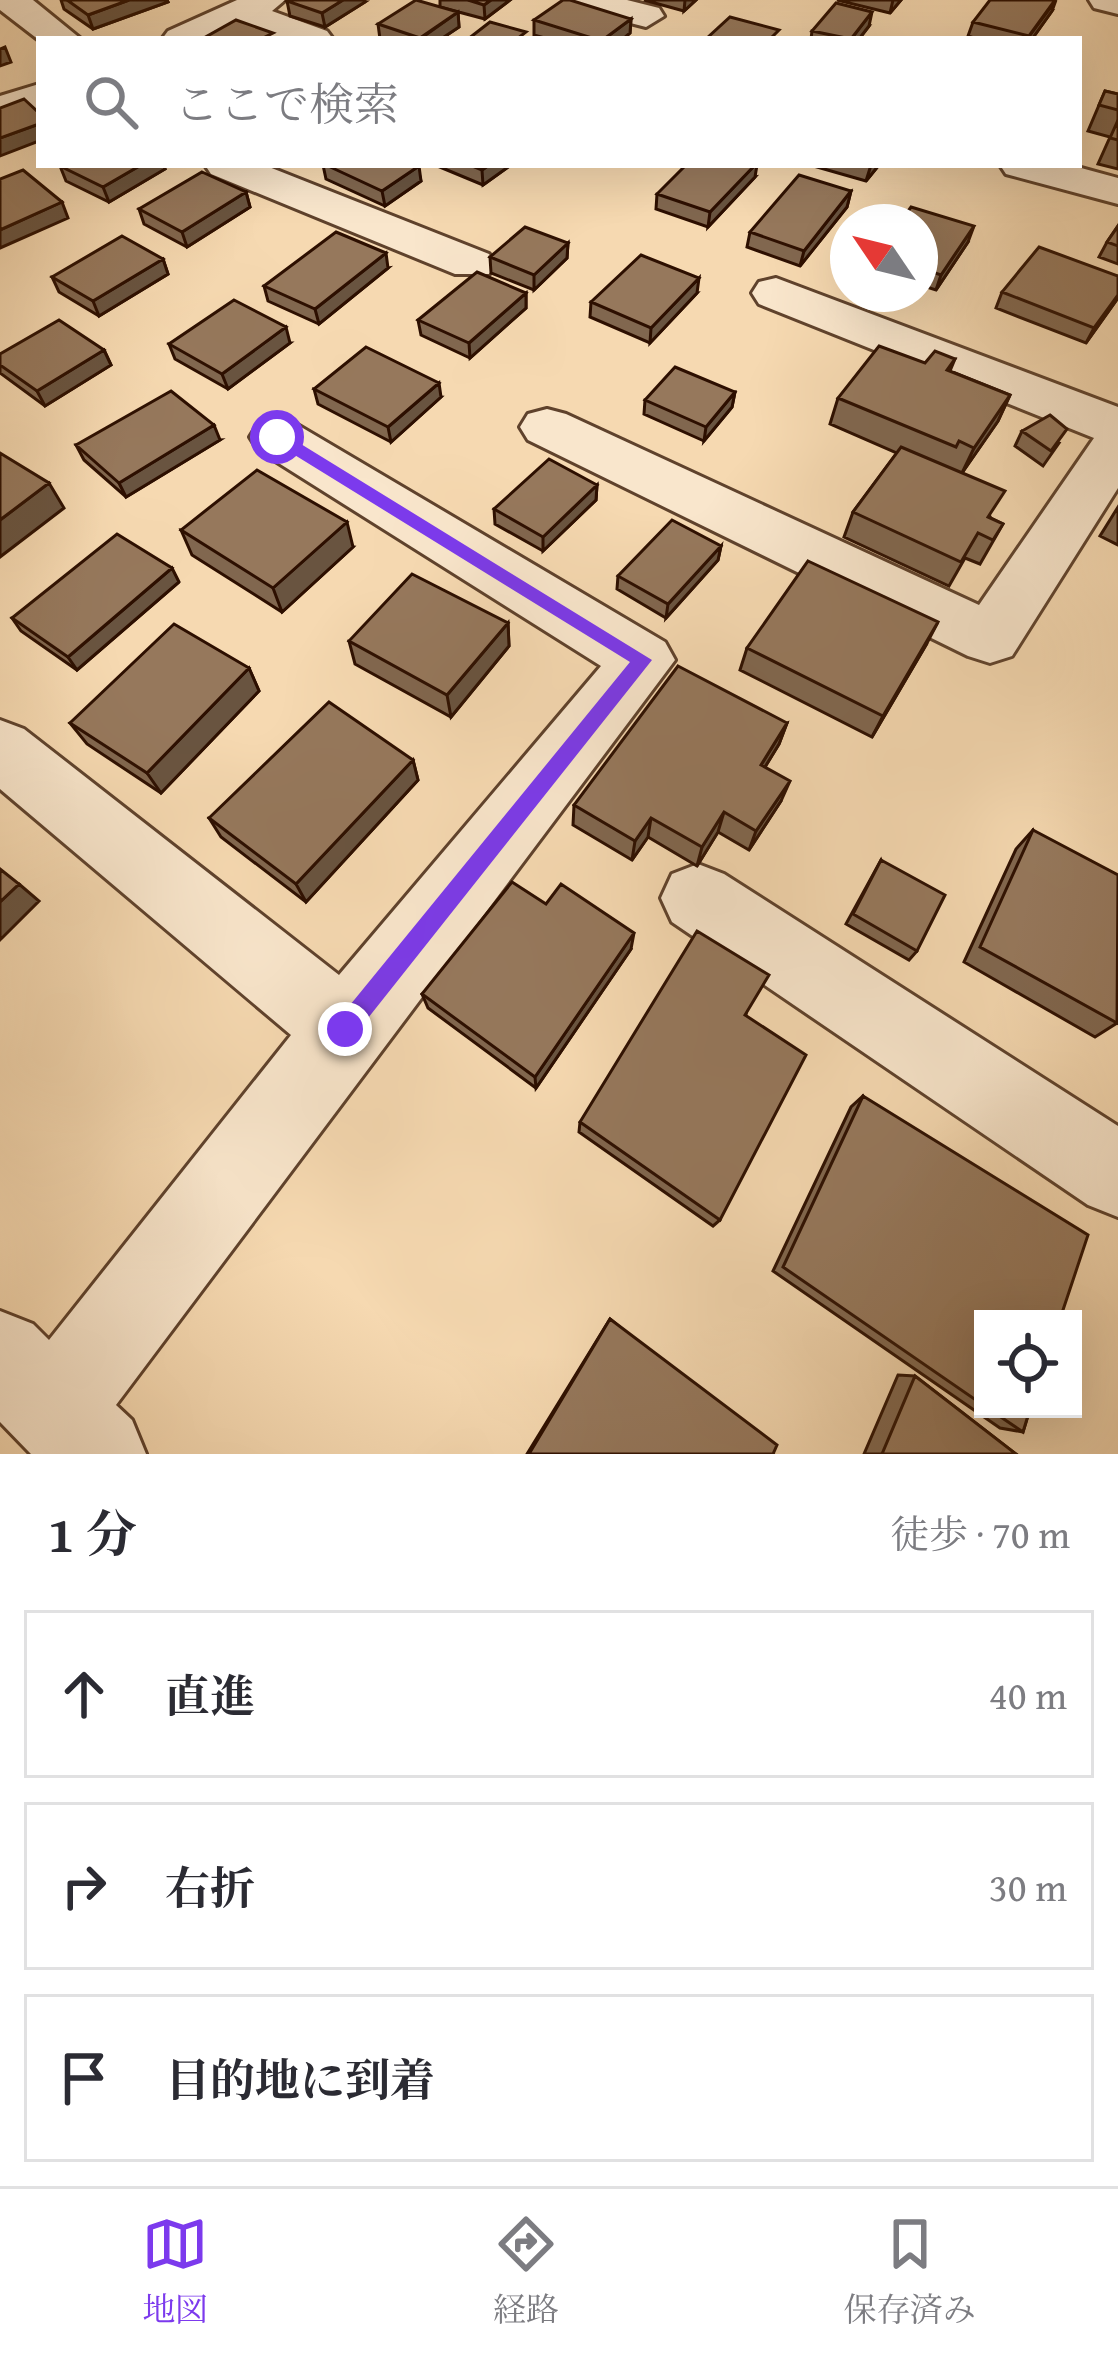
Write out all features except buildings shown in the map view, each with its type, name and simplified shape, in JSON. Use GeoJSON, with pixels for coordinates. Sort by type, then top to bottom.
{"type":"FeatureCollection","features":[{"type":"Feature","properties":{"kind":"street"},"geometry":{"type":"LineString","coordinates":[[10,0],[58,36]]}},
{"type":"Feature","properties":{"kind":"street"},"geometry":{"type":"LineString","coordinates":[[585,0],[646,16]]}},
{"type":"Feature","properties":{"kind":"street"},"geometry":{"type":"LineString","coordinates":[[1107,0],[1118,3]]}},
{"type":"Feature","properties":{"kind":"street"},"geometry":{"type":"LineString","coordinates":[[188,36],[255,7],[308,36]]}},
{"type":"Feature","properties":{"kind":"street"},"geometry":{"type":"LineString","coordinates":[[0,110],[36,97]]}},
{"type":"Feature","properties":{"kind":"street"},"geometry":{"type":"LineString","coordinates":[[234,168],[472,263]]}},
{"type":"Feature","properties":{"kind":"street"},"geometry":{"type":"LineString","coordinates":[[1032,168],[1118,191]]}},
{"type":"Feature","properties":{"kind":"street"},"geometry":{"type":"LineString","coordinates":[[776,292],[1118,427]]}},
{"type":"Feature","properties":{"kind":"street"},"geometry":{"type":"LineString","coordinates":[[547,427],[990,638],[1118,444]]}},
{"type":"Feature","properties":{"kind":"street"},"geometry":{"type":"LineString","coordinates":[[51,1407],[345,1029],[643,660],[277,437]]}},
{"type":"Feature","properties":{"kind":"street"},"geometry":{"type":"LineString","coordinates":[[0,749],[345,1029]]}},
{"type":"Feature","properties":{"kind":"street"},"geometry":{"type":"LineString","coordinates":[[698,898],[1118,1175]]}},
{"type":"Feature","properties":{"kind":"route"},"geometry":{"type":"LineString","coordinates":[[277,437],[643,660],[345,1029]]}}]}
